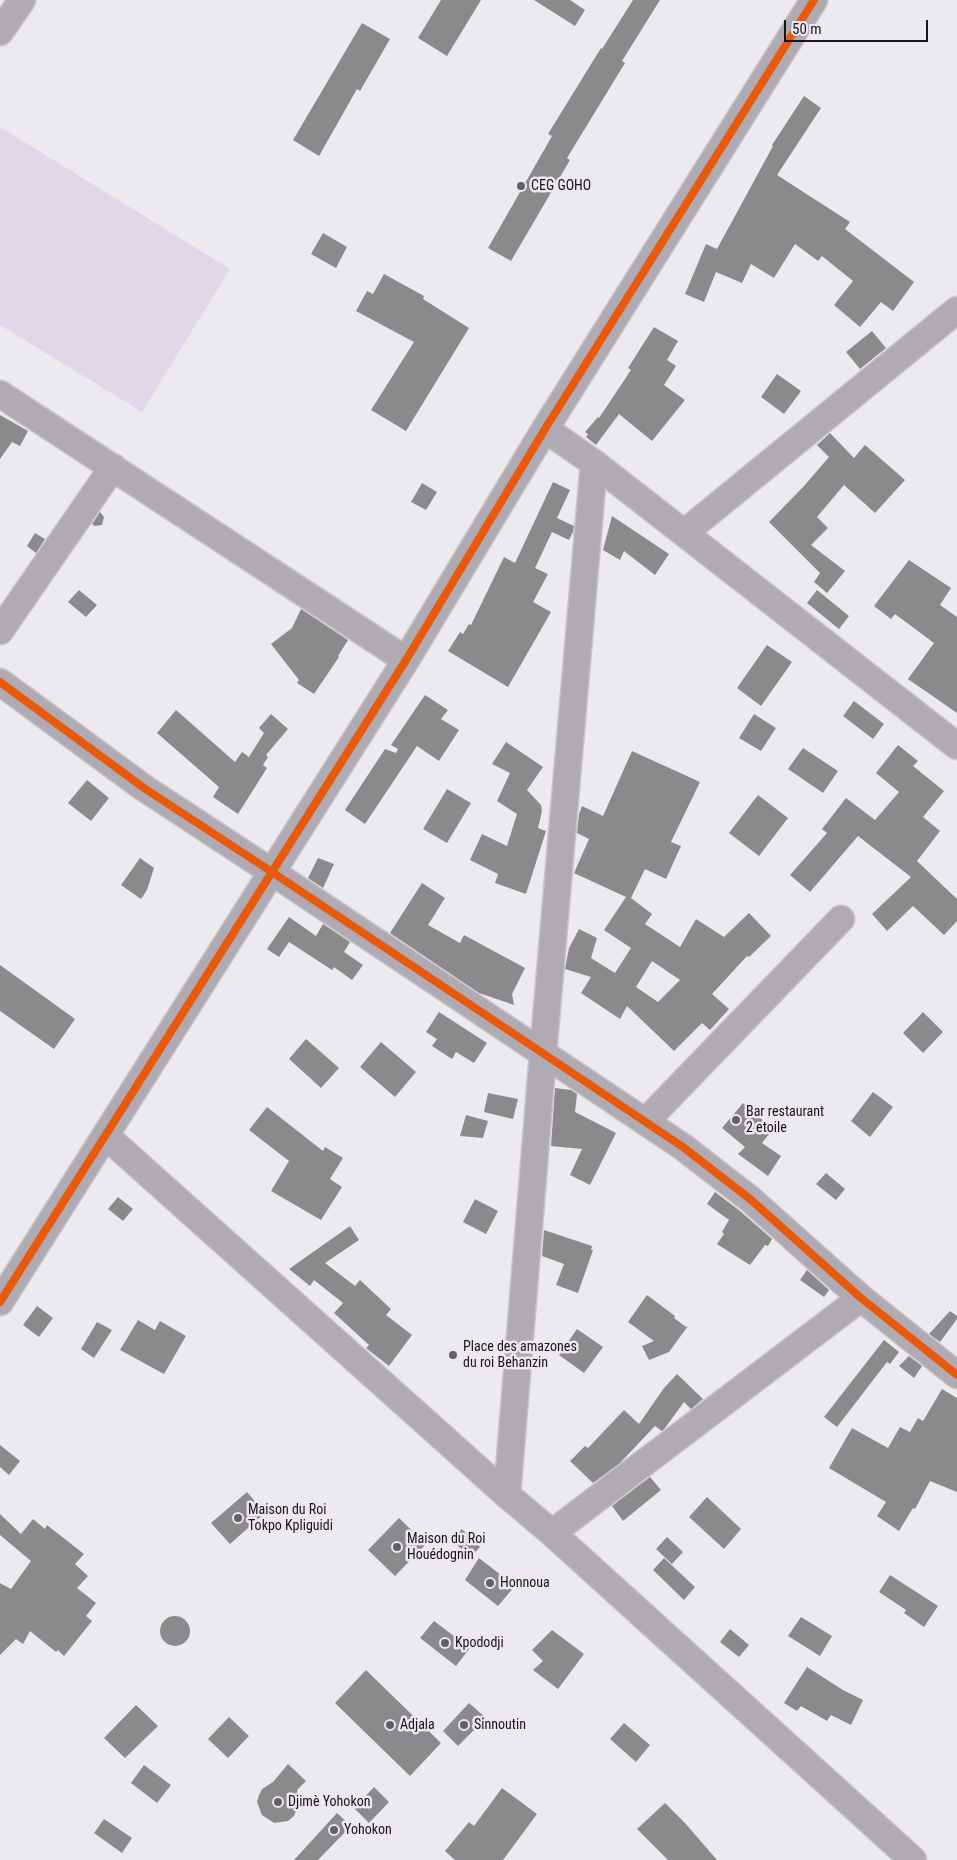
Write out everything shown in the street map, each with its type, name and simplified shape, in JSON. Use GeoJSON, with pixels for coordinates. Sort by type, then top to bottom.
{"type":"FeatureCollection","features":[{"type":"Feature","properties":{"kind":"street"},"geometry":{"type":"LineString","coordinates":[[0,32],[22,0]]}},
{"type":"Feature","properties":{"kind":"street"},"geometry":{"type":"LineString","coordinates":[[0,1302],[406,660],[545,429],[814,0]]}},
{"type":"Feature","properties":{"kind":"street"},"geometry":{"type":"LineString","coordinates":[[684,533],[957,310]]}},
{"type":"Feature","properties":{"kind":"street"},"geometry":{"type":"LineString","coordinates":[[0,394],[406,660]]}},
{"type":"Feature","properties":{"kind":"street"},"geometry":{"type":"LineString","coordinates":[[545,429],[594,463],[957,746]]}},
{"type":"Feature","properties":{"kind":"street"},"geometry":{"type":"LineString","coordinates":[[507,1495],[542,1054],[594,463]]}},
{"type":"Feature","properties":{"kind":"street"},"geometry":{"type":"LineString","coordinates":[[0,631],[113,467]]}},
{"type":"Feature","properties":{"kind":"street"},"geometry":{"type":"LineString","coordinates":[[0,682],[144,788],[683,1147],[750,1200],[861,1298],[957,1374]]}},
{"type":"Feature","properties":{"kind":"street"},"geometry":{"type":"LineString","coordinates":[[644,1122],[841,919]]}},
{"type":"Feature","properties":{"kind":"street"},"geometry":{"type":"LineString","coordinates":[[106,1136],[507,1495],[552,1532],[913,1860]]}},
{"type":"Feature","properties":{"kind":"street"},"geometry":{"type":"LineString","coordinates":[[552,1532],[861,1298]]}},
{"type":"Feature","properties":{"kind":"shaded area"},"geometry":{"type":"Polygon","coordinates":[[[0,127],[230,269],[142,412],[0,325],[0,127]]]}},
{"type":"Feature","properties":{"kind":"building"},"geometry":{"type":"Polygon","coordinates":[[[441,0],[481,0],[447,56],[418,38],[441,0]]]}},
{"type":"Feature","properties":{"kind":"building"},"geometry":{"type":"Polygon","coordinates":[[[534,0],[570,0],[585,10],[575,26],[534,0]]]}},
{"type":"Feature","properties":{"kind":"building"},"geometry":{"type":"Polygon","coordinates":[[[633,0],[660,0],[622,61],[625,63],[567,158],[570,160],[511,261],[488,248],[552,136],[548,134],[633,0]]]}},
{"type":"Feature","properties":{"kind":"building"},"geometry":{"type":"Polygon","coordinates":[[[362,23],[390,39],[360,91],[357,89],[319,156],[293,140],[362,23]]]}},
{"type":"Feature","properties":{"kind":"building"},"geometry":{"type":"Polygon","coordinates":[[[804,96],[821,108],[777,175],[850,222],[845,229],[914,282],[893,311],[881,302],[860,327],[834,305],[853,281],[822,256],[818,261],[795,244],[774,278],[751,264],[742,283],[716,272],[704,302],[685,294],[706,244],[717,249],[772,145],[804,96]]]}},
{"type":"Feature","properties":{"kind":"building"},"geometry":{"type":"Polygon","coordinates":[[[323,233],[347,247],[336,268],[311,254],[323,233]]]}},
{"type":"Feature","properties":{"kind":"building"},"geometry":{"type":"Polygon","coordinates":[[[384,274],[424,296],[423,299],[469,328],[406,431],[371,410],[414,342],[356,311],[367,291],[373,294],[384,274]]]}},
{"type":"Feature","properties":{"kind":"building"},"geometry":{"type":"Polygon","coordinates":[[[654,327],[678,341],[667,360],[676,366],[664,385],[685,400],[652,441],[619,414],[596,445],[586,437],[588,434],[585,432],[599,418],[631,370],[628,368],[654,327]]]}},
{"type":"Feature","properties":{"kind":"building"},"geometry":{"type":"Polygon","coordinates":[[[872,331],[886,348],[860,369],[846,352],[872,331]]]}},
{"type":"Feature","properties":{"kind":"building"},"geometry":{"type":"Polygon","coordinates":[[[777,374],[801,391],[784,414],[761,397],[777,374]]]}},
{"type":"Feature","properties":{"kind":"building"},"geometry":{"type":"Polygon","coordinates":[[[0,415],[28,431],[20,446],[12,442],[0,459],[0,415]]]}},
{"type":"Feature","properties":{"kind":"building"},"geometry":{"type":"Polygon","coordinates":[[[830,433],[854,458],[865,445],[905,480],[875,513],[844,485],[817,517],[828,528],[811,545],[845,571],[827,593],[814,582],[820,573],[769,522],[829,457],[817,445],[830,433]]]}},
{"type":"Feature","properties":{"kind":"building"},"geometry":{"type":"Polygon","coordinates":[[[553,482],[570,490],[557,518],[574,526],[573,532],[569,540],[552,532],[535,568],[548,574],[533,602],[551,612],[508,687],[448,651],[460,632],[463,634],[469,624],[471,625],[504,557],[515,563],[553,482]]]}},
{"type":"Feature","properties":{"kind":"building"},"geometry":{"type":"Polygon","coordinates":[[[422,483],[437,492],[426,510],[411,502],[422,483]]]}},
{"type":"Feature","properties":{"kind":"building"},"geometry":{"type":"Polygon","coordinates":[[[100,512],[104,517],[102,525],[95,526],[92,524],[100,512]]]}},
{"type":"Feature","properties":{"kind":"building"},"geometry":{"type":"Polygon","coordinates":[[[612,516],[669,554],[655,575],[624,551],[620,560],[603,550],[612,516]]]}},
{"type":"Feature","properties":{"kind":"building"},"geometry":{"type":"Polygon","coordinates":[[[35,533],[45,539],[36,553],[27,546],[35,533]]]}},
{"type":"Feature","properties":{"kind":"building"},"geometry":{"type":"Polygon","coordinates":[[[909,560],[951,588],[940,605],[957,617],[957,713],[908,679],[934,643],[895,614],[891,619],[874,606],[909,560]]]}},
{"type":"Feature","properties":{"kind":"building"},"geometry":{"type":"Polygon","coordinates":[[[79,590],[97,605],[86,617],[68,602],[79,590]]]}},
{"type":"Feature","properties":{"kind":"building"},"geometry":{"type":"Polygon","coordinates":[[[817,590],[849,616],[839,629],[807,603],[817,590]]]}},
{"type":"Feature","properties":{"kind":"building"},"geometry":{"type":"Polygon","coordinates":[[[301,609],[348,640],[314,694],[297,683],[299,680],[271,644],[292,628],[301,609]]]}},
{"type":"Feature","properties":{"kind":"building"},"geometry":{"type":"Polygon","coordinates":[[[767,645],[792,662],[761,706],[737,688],[767,645]]]}},
{"type":"Feature","properties":{"kind":"building"},"geometry":{"type":"Polygon","coordinates":[[[425,695],[448,710],[441,719],[459,730],[439,761],[417,746],[365,824],[345,810],[385,749],[396,753],[398,749],[391,745],[425,695]]]}},
{"type":"Feature","properties":{"kind":"building"},"geometry":{"type":"Polygon","coordinates":[[[854,701],[884,724],[873,739],[843,716],[854,701]]]}},
{"type":"Feature","properties":{"kind":"building"},"geometry":{"type":"Polygon","coordinates":[[[176,710],[235,762],[242,752],[249,757],[264,733],[259,728],[271,714],[288,729],[266,755],[268,757],[263,765],[267,768],[238,814],[213,797],[219,787],[157,733],[176,710]]]}},
{"type":"Feature","properties":{"kind":"building"},"geometry":{"type":"Polygon","coordinates":[[[754,714],[776,728],[761,751],[739,738],[754,714]]]}},
{"type":"Feature","properties":{"kind":"building"},"geometry":{"type":"Polygon","coordinates":[[[506,742],[543,767],[527,790],[541,805],[542,811],[538,828],[546,831],[526,894],[495,883],[498,874],[470,860],[482,834],[507,846],[517,814],[497,801],[510,773],[492,764],[506,742]]]}},
{"type":"Feature","properties":{"kind":"building"},"geometry":{"type":"Polygon","coordinates":[[[898,745],[918,761],[913,766],[944,791],[923,817],[940,831],[917,861],[957,899],[957,921],[944,935],[913,906],[887,931],[872,914],[911,877],[858,836],[810,892],[790,875],[827,833],[822,829],[846,798],[875,820],[899,792],[876,773],[898,745]]]}},
{"type":"Feature","properties":{"kind":"building"},"geometry":{"type":"Polygon","coordinates":[[[803,748],[838,771],[823,793],[788,769],[803,748]]]}},
{"type":"Feature","properties":{"kind":"building"},"geometry":{"type":"Polygon","coordinates":[[[632,751],[700,782],[671,842],[681,846],[666,879],[645,869],[631,898],[652,914],[645,924],[680,947],[696,919],[724,937],[749,913],[771,936],[749,957],[747,956],[712,994],[729,1009],[710,1030],[702,1023],[674,1051],[627,1006],[620,1019],[581,993],[591,977],[565,969],[569,948],[579,929],[597,938],[591,958],[615,973],[631,948],[604,930],[626,897],[574,873],[589,839],[577,833],[582,806],[603,816],[632,751]],[[652,961],[636,987],[658,1002],[680,980],[652,961]]]}},
{"type":"Feature","properties":{"kind":"building"},"geometry":{"type":"Polygon","coordinates":[[[87,780],[109,798],[91,821],[68,803],[87,780]]]}},
{"type":"Feature","properties":{"kind":"building"},"geometry":{"type":"Polygon","coordinates":[[[447,789],[471,803],[447,843],[423,829],[447,789]]]}},
{"type":"Feature","properties":{"kind":"building"},"geometry":{"type":"Polygon","coordinates":[[[758,795],[788,818],[759,856],[729,833],[758,795]]]}},
{"type":"Feature","properties":{"kind":"building"},"geometry":{"type":"Polygon","coordinates":[[[140,858],[154,868],[147,890],[141,899],[121,885],[140,858]]]}},
{"type":"Feature","properties":{"kind":"building"},"geometry":{"type":"Polygon","coordinates":[[[318,858],[334,864],[323,888],[308,878],[318,858]]]}},
{"type":"Feature","properties":{"kind":"building"},"geometry":{"type":"Polygon","coordinates":[[[422,883],[445,898],[428,925],[460,943],[464,935],[525,968],[512,994],[514,1005],[479,993],[390,933],[422,883]]]}},
{"type":"Feature","properties":{"kind":"building"},"geometry":{"type":"Polygon","coordinates":[[[289,917],[316,936],[323,924],[350,942],[344,952],[363,965],[352,980],[334,967],[332,970],[289,942],[279,957],[267,949],[289,917]]]}},
{"type":"Feature","properties":{"kind":"building"},"geometry":{"type":"Polygon","coordinates":[[[0,965],[75,1019],[54,1049],[0,1011],[0,965]]]}},
{"type":"Feature","properties":{"kind":"building"},"geometry":{"type":"Polygon","coordinates":[[[439,1012],[487,1043],[474,1063],[456,1052],[452,1059],[432,1046],[437,1039],[426,1032],[439,1012]]]}},
{"type":"Feature","properties":{"kind":"building"},"geometry":{"type":"Polygon","coordinates":[[[923,1012],[943,1032],[923,1053],[903,1033],[923,1012]]]}},
{"type":"Feature","properties":{"kind":"building"},"geometry":{"type":"Polygon","coordinates":[[[306,1039],[339,1068],[321,1088],[289,1059],[306,1039]]]}},
{"type":"Feature","properties":{"kind":"building"},"geometry":{"type":"Polygon","coordinates":[[[381,1042],[416,1072],[395,1097],[360,1067],[381,1042]]]}},
{"type":"Feature","properties":{"kind":"building"},"geometry":{"type":"Polygon","coordinates":[[[555,1088],[571,1090],[577,1094],[575,1112],[616,1133],[590,1185],[570,1175],[582,1149],[551,1146],[555,1088]]]}},
{"type":"Feature","properties":{"kind":"building"},"geometry":{"type":"Polygon","coordinates":[[[873,1092],[893,1107],[870,1137],[851,1121],[873,1092]]]}},
{"type":"Feature","properties":{"kind":"building"},"geometry":{"type":"Polygon","coordinates":[[[488,1093],[518,1099],[513,1119],[484,1112],[488,1093]]]}},
{"type":"Feature","properties":{"kind":"building"},"geometry":{"type":"Polygon","coordinates":[[[743,1103],[773,1129],[762,1143],[781,1156],[768,1176],[738,1154],[745,1147],[722,1128],[743,1103]]]}},
{"type":"Feature","properties":{"kind":"building"},"geometry":{"type":"Polygon","coordinates":[[[267,1107],[323,1151],[325,1147],[343,1158],[330,1179],[342,1187],[321,1220],[271,1191],[289,1161],[249,1130],[267,1107]]]}},
{"type":"Feature","properties":{"kind":"building"},"geometry":{"type":"Polygon","coordinates":[[[466,1115],[488,1121],[483,1138],[460,1136],[466,1115]]]}},
{"type":"Feature","properties":{"kind":"building"},"geometry":{"type":"Polygon","coordinates":[[[826,1173],[845,1189],[836,1200],[816,1184],[826,1173]]]}},
{"type":"Feature","properties":{"kind":"building"},"geometry":{"type":"Polygon","coordinates":[[[715,1192],[772,1239],[750,1265],[717,1244],[724,1234],[722,1232],[729,1220],[707,1204],[715,1192]]]}},
{"type":"Feature","properties":{"kind":"building"},"geometry":{"type":"Polygon","coordinates":[[[118,1197],[133,1209],[123,1221],[108,1209],[118,1197]]]}},
{"type":"Feature","properties":{"kind":"building"},"geometry":{"type":"Polygon","coordinates":[[[475,1199],[498,1211],[486,1234],[463,1222],[475,1199]]]}},
{"type":"Feature","properties":{"kind":"building"},"geometry":{"type":"Polygon","coordinates":[[[350,1226],[359,1240],[325,1263],[355,1286],[360,1280],[391,1309],[386,1315],[412,1335],[389,1366],[366,1348],[369,1345],[334,1313],[343,1303],[314,1280],[310,1286],[289,1269],[350,1226]]]}},
{"type":"Feature","properties":{"kind":"building"},"geometry":{"type":"Polygon","coordinates":[[[544,1230],[592,1246],[591,1250],[593,1250],[578,1293],[556,1285],[564,1264],[542,1256],[544,1230]]]}},
{"type":"Feature","properties":{"kind":"building"},"geometry":{"type":"Polygon","coordinates":[[[807,1270],[829,1290],[824,1297],[800,1280],[807,1270]]]}},
{"type":"Feature","properties":{"kind":"building"},"geometry":{"type":"Polygon","coordinates":[[[647,1295],[675,1316],[674,1318],[686,1327],[688,1326],[669,1352],[649,1360],[642,1346],[654,1341],[628,1322],[647,1295]]]}},
{"type":"Feature","properties":{"kind":"building"},"geometry":{"type":"Polygon","coordinates":[[[37,1306],[53,1318],[39,1337],[23,1325],[37,1306]]]}},
{"type":"Feature","properties":{"kind":"building"},"geometry":{"type":"Polygon","coordinates":[[[950,1311],[957,1316],[957,1319],[940,1342],[929,1334],[950,1311]]]}},
{"type":"Feature","properties":{"kind":"building"},"geometry":{"type":"Polygon","coordinates":[[[138,1320],[155,1330],[160,1321],[186,1336],[164,1374],[120,1350],[138,1320]]]}},
{"type":"Feature","properties":{"kind":"building"},"geometry":{"type":"Polygon","coordinates":[[[97,1322],[112,1330],[94,1358],[81,1349],[97,1322]]]}},
{"type":"Feature","properties":{"kind":"building"},"geometry":{"type":"Polygon","coordinates":[[[577,1329],[603,1347],[584,1373],[559,1355],[577,1329]]]}},
{"type":"Feature","properties":{"kind":"building"},"geometry":{"type":"Polygon","coordinates":[[[884,1340],[899,1352],[890,1364],[887,1362],[837,1427],[824,1417],[884,1340]]]}},
{"type":"Feature","properties":{"kind":"building"},"geometry":{"type":"Polygon","coordinates":[[[909,1356],[922,1366],[914,1378],[899,1366],[909,1356]]]}},
{"type":"Feature","properties":{"kind":"building"},"geometry":{"type":"Polygon","coordinates":[[[677,1374],[703,1399],[691,1409],[684,1402],[662,1431],[655,1426],[619,1464],[593,1483],[570,1461],[585,1446],[588,1448],[624,1410],[639,1424],[664,1388],[677,1374]]]}},
{"type":"Feature","properties":{"kind":"building"},"geometry":{"type":"Polygon","coordinates":[[[942,1389],[957,1398],[957,1492],[930,1481],[915,1509],[913,1508],[899,1531],[877,1516],[886,1502],[829,1468],[852,1428],[888,1448],[900,1427],[910,1432],[918,1418],[923,1421],[942,1389]]]}},
{"type":"Feature","properties":{"kind":"building"},"geometry":{"type":"Polygon","coordinates":[[[0,1445],[20,1461],[9,1475],[0,1467],[0,1445]]]}},
{"type":"Feature","properties":{"kind":"building"},"geometry":{"type":"Polygon","coordinates":[[[650,1477],[661,1490],[623,1521],[612,1506],[650,1477]]]}},
{"type":"Feature","properties":{"kind":"building","name":"Maison du Roi Tokpo Kpliguidi"},"geometry":{"type":"Polygon","coordinates":[[[247,1492],[265,1513],[230,1544],[211,1523],[247,1492]]]}},
{"type":"Feature","properties":{"kind":"building"},"geometry":{"type":"Polygon","coordinates":[[[707,1497],[741,1529],[724,1549],[689,1517],[707,1497]]]}},
{"type":"Feature","properties":{"kind":"building"},"geometry":{"type":"Polygon","coordinates":[[[0,1514],[21,1534],[33,1519],[45,1529],[47,1525],[84,1554],[75,1564],[88,1576],[77,1588],[96,1603],[86,1616],[92,1621],[64,1656],[58,1650],[56,1652],[30,1631],[23,1644],[16,1639],[0,1655],[0,1583],[11,1589],[31,1561],[0,1535],[0,1514]]]}},
{"type":"Feature","properties":{"kind":"building","name":"Maison du Roi Houédognin"},"geometry":{"type":"Polygon","coordinates":[[[399,1518],[426,1544],[395,1576],[368,1550],[399,1518]]]}},
{"type":"Feature","properties":{"kind":"building"},"geometry":{"type":"Polygon","coordinates":[[[462,1529],[480,1547],[470,1558],[452,1540],[462,1529]]]}},
{"type":"Feature","properties":{"kind":"building"},"geometry":{"type":"Polygon","coordinates":[[[667,1537],[683,1552],[672,1564],[656,1549],[667,1537]]]}},
{"type":"Feature","properties":{"kind":"building","name":"Honnoua"},"geometry":{"type":"Polygon","coordinates":[[[479,1558],[515,1586],[498,1606],[465,1580],[479,1558]]]}},
{"type":"Feature","properties":{"kind":"building"},"geometry":{"type":"Polygon","coordinates":[[[664,1558],[695,1587],[684,1600],[653,1570],[664,1558]]]}},
{"type":"Feature","properties":{"kind":"building"},"geometry":{"type":"Polygon","coordinates":[[[890,1575],[938,1606],[924,1627],[904,1613],[906,1610],[879,1592],[890,1575]]]}},
{"type":"Feature","properties":{"kind":"building"},"geometry":{"type":"Polygon","coordinates":[[[175,1616],[185,1621],[190,1631],[185,1641],[175,1646],[165,1641],[160,1631],[165,1621],[175,1616]]]}},
{"type":"Feature","properties":{"kind":"building"},"geometry":{"type":"Polygon","coordinates":[[[801,1617],[832,1636],[820,1656],[788,1636],[801,1617]]]}},
{"type":"Feature","properties":{"kind":"building","name":"Kpododji"},"geometry":{"type":"Polygon","coordinates":[[[434,1621],[470,1648],[456,1666],[420,1638],[434,1621]]]}},
{"type":"Feature","properties":{"kind":"building"},"geometry":{"type":"Polygon","coordinates":[[[730,1629],[749,1645],[739,1657],[720,1642],[730,1629]]]}},
{"type":"Feature","properties":{"kind":"building"},"geometry":{"type":"Polygon","coordinates":[[[552,1630],[584,1654],[558,1689],[533,1670],[543,1661],[532,1650],[552,1630]]]}},
{"type":"Feature","properties":{"kind":"building"},"geometry":{"type":"Polygon","coordinates":[[[807,1667],[843,1690],[863,1700],[851,1725],[831,1715],[827,1721],[801,1706],[797,1711],[784,1703],[807,1667]]]}},
{"type":"Feature","properties":{"kind":"building","name":"Adjala"},"geometry":{"type":"Polygon","coordinates":[[[366,1670],[441,1743],[410,1776],[335,1703],[366,1670]]]}},
{"type":"Feature","properties":{"kind":"building","name":"Sinnoutin"},"geometry":{"type":"Polygon","coordinates":[[[469,1703],[486,1718],[458,1746],[443,1731],[469,1703]]]}},
{"type":"Feature","properties":{"kind":"building"},"geometry":{"type":"Polygon","coordinates":[[[136,1705],[158,1726],[125,1758],[104,1738],[136,1705]]]}},
{"type":"Feature","properties":{"kind":"building"},"geometry":{"type":"Polygon","coordinates":[[[229,1717],[249,1736],[228,1758],[208,1739],[229,1717]]]}},
{"type":"Feature","properties":{"kind":"building"},"geometry":{"type":"Polygon","coordinates":[[[624,1723],[650,1745],[636,1762],[610,1739],[624,1723]]]}},
{"type":"Feature","properties":{"kind":"building","name":"Djimè Yohokon"},"geometry":{"type":"Polygon","coordinates":[[[288,1764],[306,1781],[297,1790],[299,1803],[294,1816],[288,1821],[274,1823],[262,1815],[257,1802],[262,1789],[273,1782],[288,1764]]]}},
{"type":"Feature","properties":{"kind":"building"},"geometry":{"type":"Polygon","coordinates":[[[144,1765],[171,1785],[157,1803],[131,1783],[144,1765]]]}},
{"type":"Feature","properties":{"kind":"building"},"geometry":{"type":"Polygon","coordinates":[[[374,1787],[389,1802],[369,1823],[354,1808],[374,1787]]]}},
{"type":"Feature","properties":{"kind":"building"},"geometry":{"type":"Polygon","coordinates":[[[502,1788],[537,1814],[503,1860],[455,1860],[445,1851],[469,1822],[474,1826],[502,1788]]]}},
{"type":"Feature","properties":{"kind":"building"},"geometry":{"type":"Polygon","coordinates":[[[665,1803],[717,1860],[668,1860],[637,1829],[665,1803]]]}},
{"type":"Feature","properties":{"kind":"building"},"geometry":{"type":"Polygon","coordinates":[[[337,1813],[351,1826],[318,1860],[294,1860],[337,1813]]]}},
{"type":"Feature","properties":{"kind":"building"},"geometry":{"type":"Polygon","coordinates":[[[104,1819],[132,1838],[122,1853],[94,1833],[104,1819]]]}},
{"type":"Feature","properties":{"kind":"cycle path"},"geometry":{"type":"LineString","coordinates":[[0,1302],[406,660],[545,429],[814,0]]}},
{"type":"Feature","properties":{"kind":"cycle path"},"geometry":{"type":"LineString","coordinates":[[0,682],[144,788],[683,1147],[750,1199],[861,1298],[957,1375]]}},
{"type":"Feature","properties":{"kind":"place","name":"CEG GOHO"},"geometry":{"type":"Point","coordinates":[521,186]}},
{"type":"Feature","properties":{"kind":"place","name":"Bar restaurant 2 etoile"},"geometry":{"type":"Point","coordinates":[736,1120]}},
{"type":"Feature","properties":{"kind":"place","name":"Place des amazones du roi Behanzin"},"geometry":{"type":"Point","coordinates":[453,1355]}},
{"type":"Feature","properties":{"kind":"place","name":"Maison du Roi Tokpo Kpliguidi"},"geometry":{"type":"Point","coordinates":[238,1518]}},
{"type":"Feature","properties":{"kind":"place","name":"Maison du Roi Houédognin"},"geometry":{"type":"Point","coordinates":[397,1547]}},
{"type":"Feature","properties":{"kind":"place","name":"Honnoua"},"geometry":{"type":"Point","coordinates":[490,1583]}},
{"type":"Feature","properties":{"kind":"place","name":"Kpododji"},"geometry":{"type":"Point","coordinates":[445,1643]}},
{"type":"Feature","properties":{"kind":"place","name":"Adjala"},"geometry":{"type":"Point","coordinates":[390,1725]}},
{"type":"Feature","properties":{"kind":"place","name":"Sinnoutin"},"geometry":{"type":"Point","coordinates":[464,1725]}},
{"type":"Feature","properties":{"kind":"place","name":"Djimè Yohokon"},"geometry":{"type":"Point","coordinates":[278,1802]}},
{"type":"Feature","properties":{"kind":"place","name":"Yohokon"},"geometry":{"type":"Point","coordinates":[334,1830]}}]}
